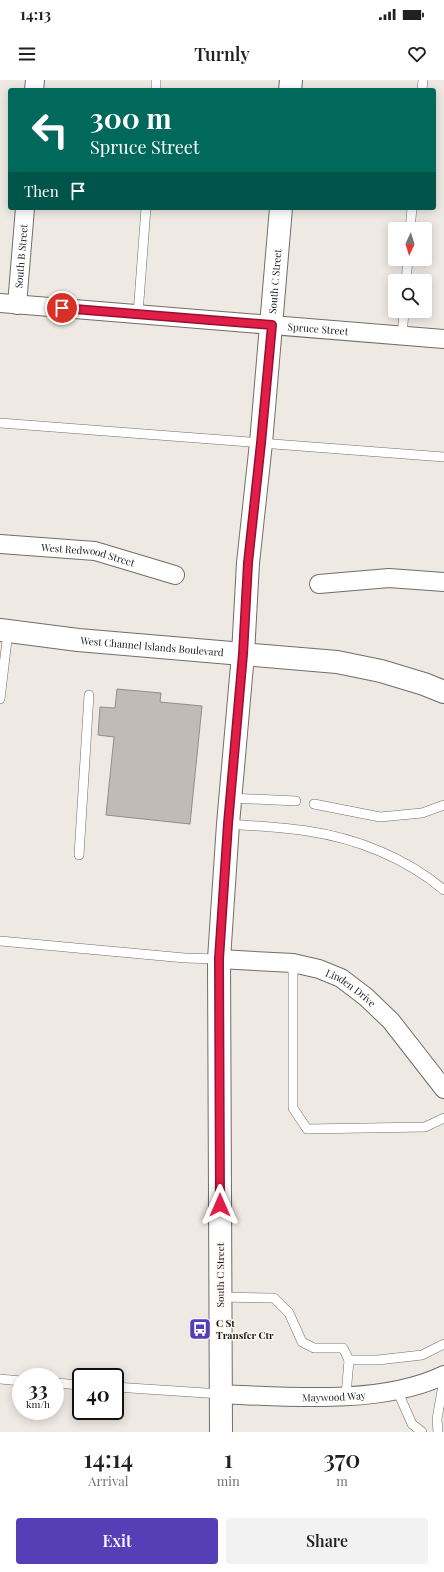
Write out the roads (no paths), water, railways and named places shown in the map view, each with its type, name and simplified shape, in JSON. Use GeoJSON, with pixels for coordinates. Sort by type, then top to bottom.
{"type":"FeatureCollection","features":[{"type":"Feature","properties":{"kind":"street","name":"South B Street"},"geometry":{"type":"LineString","coordinates":[[8,304],[25,210]]}},
{"type":"Feature","properties":{"kind":"street","name":"South C Street"},"geometry":{"type":"LineString","coordinates":[[221,1432],[219,959],[230,798],[243,654],[248,563],[272,325],[281,210]]}},
{"type":"Feature","properties":{"kind":"street","name":"Spruce Street"},"geometry":{"type":"LineString","coordinates":[[8,304],[444,339]]}},
{"type":"Feature","properties":{"kind":"street","name":"West Redwood Street"},"geometry":{"type":"LineString","coordinates":[[0,544],[95,552],[175,574]]}},
{"type":"Feature","properties":{"kind":"street"},"geometry":{"type":"LineString","coordinates":[[319,584],[389,578],[444,582]]}},
{"type":"Feature","properties":{"kind":"street","name":"West Channel Islands Boulevard"},"geometry":{"type":"LineString","coordinates":[[4,631],[78,640],[345,664],[381,671],[424,684],[444,692]]}},
{"type":"Feature","properties":{"kind":"street","name":"Linden Drive"},"geometry":{"type":"LineString","coordinates":[[219,959],[293,962],[319,969],[341,978],[366,997],[391,1021],[444,1089]]}},
{"type":"Feature","properties":{"kind":"street","name":"Maywood Way"},"geometry":{"type":"LineString","coordinates":[[221,1394],[304,1397],[346,1395],[397,1390],[430,1382],[444,1375]]}},
{"type":"Feature","properties":{"kind":"lane"},"geometry":{"type":"LineString","coordinates":[[138,314],[146,210]]}},
{"type":"Feature","properties":{"kind":"lane"},"geometry":{"type":"LineString","coordinates":[[411,222],[412,210]]}},
{"type":"Feature","properties":{"kind":"lane"},"geometry":{"type":"LineString","coordinates":[[402,336],[403,318]]}},
{"type":"Feature","properties":{"kind":"lane"},"geometry":{"type":"LineString","coordinates":[[0,423],[444,457]]}},
{"type":"Feature","properties":{"kind":"lane"},"geometry":{"type":"LineString","coordinates":[[0,699],[4,631]]}},
{"type":"Feature","properties":{"kind":"lane"},"geometry":{"type":"LineString","coordinates":[[79,855],[89,695]]}},
{"type":"Feature","properties":{"kind":"lane"},"geometry":{"type":"LineString","coordinates":[[230,798],[296,801]]}},
{"type":"Feature","properties":{"kind":"lane"},"geometry":{"type":"LineString","coordinates":[[314,804],[380,816],[422,813],[444,805]]}},
{"type":"Feature","properties":{"kind":"lane"},"geometry":{"type":"LineString","coordinates":[[228,824],[307,831],[346,839],[379,851],[411,867],[444,890]]}},
{"type":"Feature","properties":{"kind":"lane"},"geometry":{"type":"LineString","coordinates":[[0,941],[185,958],[219,959]]}},
{"type":"Feature","properties":{"kind":"lane"},"geometry":{"type":"LineString","coordinates":[[293,962],[293,1108],[306,1129],[425,1127],[444,1118]]}},
{"type":"Feature","properties":{"kind":"lane"},"geometry":{"type":"LineString","coordinates":[[220,1298],[274,1298],[289,1313],[302,1342],[314,1348],[343,1348],[349,1360],[346,1395]]}},
{"type":"Feature","properties":{"kind":"lane"},"geometry":{"type":"LineString","coordinates":[[349,1360],[378,1360],[422,1354],[444,1344]]}},
{"type":"Feature","properties":{"kind":"lane"},"geometry":{"type":"LineString","coordinates":[[0,1379],[12,1380]]}},
{"type":"Feature","properties":{"kind":"lane"},"geometry":{"type":"LineString","coordinates":[[438,1432],[437,1419],[444,1380]]}},
{"type":"Feature","properties":{"kind":"lane"},"geometry":{"type":"LineString","coordinates":[[124,1388],[221,1394]]}},
{"type":"Feature","properties":{"kind":"lane"},"geometry":{"type":"LineString","coordinates":[[397,1390],[412,1424],[422,1432]]}},
{"type":"Feature","properties":{"kind":"place","name":"C St Transfer Ctr"},"geometry":{"type":"Point","coordinates":[200,1329]}}]}
